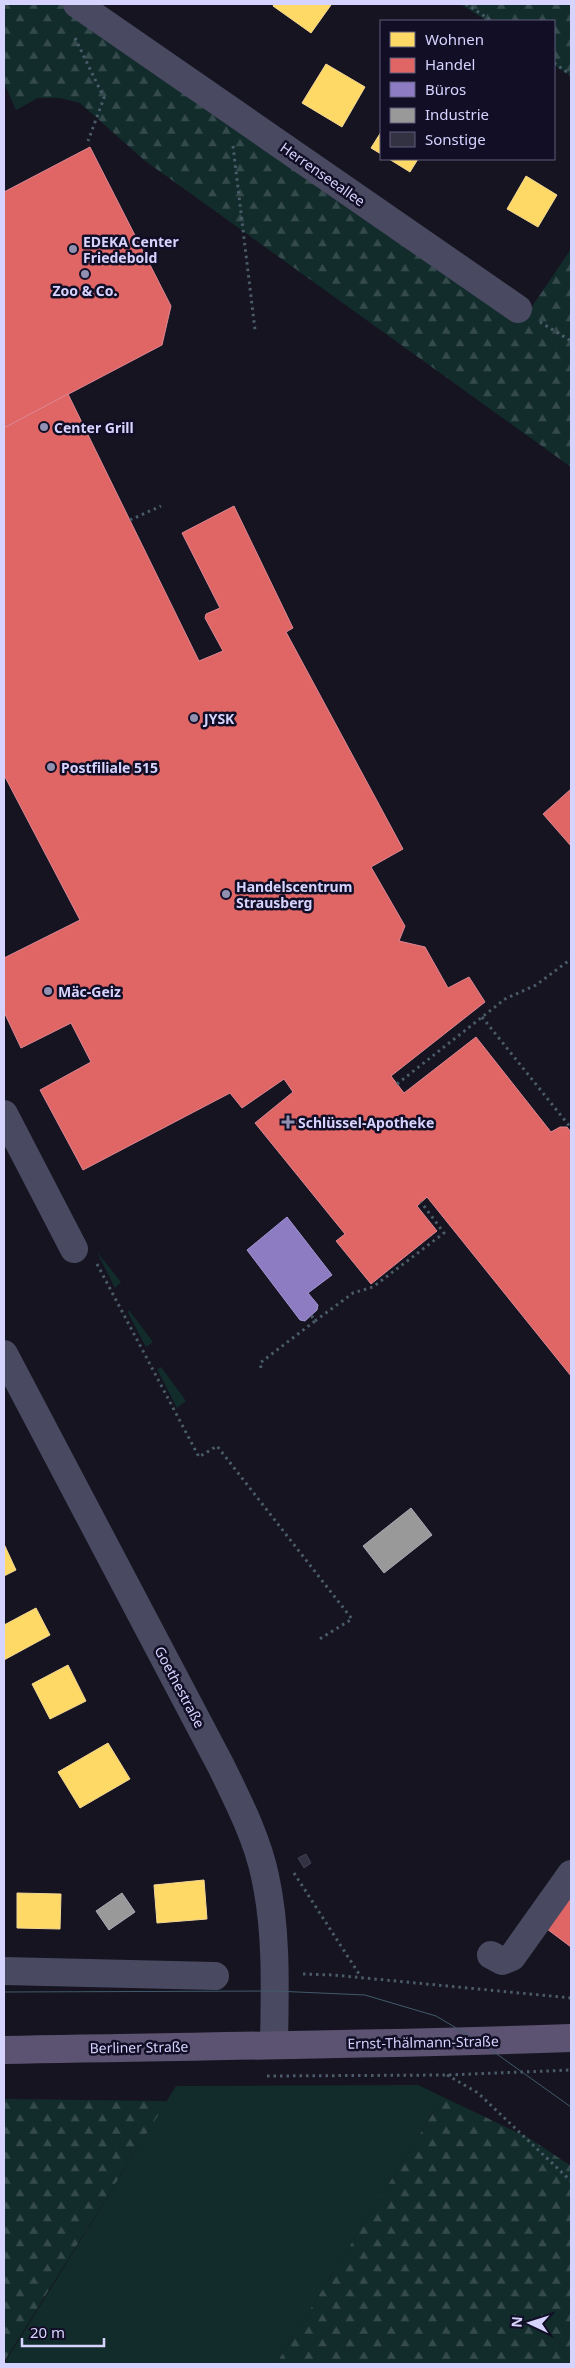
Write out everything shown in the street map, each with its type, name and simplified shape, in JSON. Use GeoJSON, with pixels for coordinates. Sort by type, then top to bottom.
{"type":"FeatureCollection","features":[{"type":"Feature","properties":{"kind":"main road","name":"Ernst-Thälmann-Straße"},"geometry":{"type":"LineString","coordinates":[[274,2044],[441,2043],[571,2038]]}},
{"type":"Feature","properties":{"kind":"main road","name":"Berliner Straße"},"geometry":{"type":"LineString","coordinates":[[4,2050],[274,2044]]}},
{"type":"Feature","properties":{"kind":"street","name":"Herrenseeallee"},"geometry":{"type":"LineString","coordinates":[[74,17],[228,108],[518,309]]}},
{"type":"Feature","properties":{"kind":"street"},"geometry":{"type":"LineString","coordinates":[[4,1114],[84,1254]]}},
{"type":"Feature","properties":{"kind":"street","name":"Goethestraße"},"geometry":{"type":"LineString","coordinates":[[4,1354],[221,1766],[243,1812],[265,1876],[276,1974],[274,2044]]}},
{"type":"Feature","properties":{"kind":"street"},"geometry":{"type":"LineString","coordinates":[[491,1955],[502,1961],[512,1957],[571,1874]]}},
{"type":"Feature","properties":{"kind":"street"},"geometry":{"type":"LineString","coordinates":[[4,1971],[215,1976]]}},
{"type":"Feature","properties":{"kind":"path"},"geometry":{"type":"LineString","coordinates":[[466,4],[490,20]]}},
{"type":"Feature","properties":{"kind":"path"},"geometry":{"type":"LineString","coordinates":[[74,17],[104,98],[88,141]]}},
{"type":"Feature","properties":{"kind":"path"},"geometry":{"type":"LineString","coordinates":[[555,64],[571,75]]}},
{"type":"Feature","properties":{"kind":"path"},"geometry":{"type":"LineString","coordinates":[[228,108],[254,330]]}},
{"type":"Feature","properties":{"kind":"path"},"geometry":{"type":"LineString","coordinates":[[518,309],[571,341]]}},
{"type":"Feature","properties":{"kind":"path"},"geometry":{"type":"LineString","coordinates":[[130,520],[161,506]]}},
{"type":"Feature","properties":{"kind":"path"},"geometry":{"type":"LineString","coordinates":[[397,1084],[505,999],[536,985],[571,959]]}},
{"type":"Feature","properties":{"kind":"path"},"geometry":{"type":"LineString","coordinates":[[482,1017],[571,1128]]}},
{"type":"Feature","properties":{"kind":"path"},"geometry":{"type":"LineString","coordinates":[[262,1368],[260,1363],[315,1321],[353,1293],[373,1287],[444,1233],[421,1202]]}},
{"type":"Feature","properties":{"kind":"path"},"geometry":{"type":"LineString","coordinates":[[84,1254],[147,1362],[199,1457],[217,1446],[352,1619],[318,1640]]}},
{"type":"Feature","properties":{"kind":"path"},"geometry":{"type":"LineString","coordinates":[[311,1316],[315,1321]]}},
{"type":"Feature","properties":{"kind":"path"},"geometry":{"type":"LineString","coordinates":[[292,1869],[361,1977]]}},
{"type":"Feature","properties":{"kind":"path"},"geometry":{"type":"LineString","coordinates":[[276,1974],[361,1977],[571,1998]]}},
{"type":"Feature","properties":{"kind":"path"},"geometry":{"type":"LineString","coordinates":[[275,2076],[447,2075],[571,2070]]}},
{"type":"Feature","properties":{"kind":"path"},"geometry":{"type":"LineString","coordinates":[[447,2075],[478,2093],[571,2181]]}},
{"type":"Feature","properties":{"kind":"green space"},"geometry":{"type":"Polygon","coordinates":[[[4,4],[80,4],[531,308],[571,249],[571,467],[144,160],[80,103],[60,98],[38,98],[16,110],[4,83],[4,4]]]}},
{"type":"Feature","properties":{"kind":"green space"},"geometry":{"type":"Polygon","coordinates":[[[460,4],[571,4],[571,76],[555,66],[555,20],[485,20],[460,4]]]}},
{"type":"Feature","properties":{"kind":"green space"},"geometry":{"type":"Polygon","coordinates":[[[97,1252],[121,1282],[115,1288],[97,1252]]]}},
{"type":"Feature","properties":{"kind":"green space"},"geometry":{"type":"Polygon","coordinates":[[[129,1310],[153,1342],[146,1347],[128,1313],[129,1310]]]}},
{"type":"Feature","properties":{"kind":"green space"},"geometry":{"type":"Polygon","coordinates":[[[161,1367],[186,1401],[177,1408],[157,1369],[161,1367]]]}},
{"type":"Feature","properties":{"kind":"green space"},"geometry":{"type":"Polygon","coordinates":[[[418,2085],[443,2097],[276,2364],[4,2364],[176,2086],[418,2085]]]}},
{"type":"Feature","properties":{"kind":"green space"},"geometry":{"type":"Polygon","coordinates":[[[443,2097],[529,2138],[571,2166],[571,2364],[276,2364],[443,2097]]]}},
{"type":"Feature","properties":{"kind":"green space"},"geometry":{"type":"Polygon","coordinates":[[[4,2099],[167,2101],[4,2362],[4,2099]]]}},
{"type":"Feature","properties":{"kind":"building: Wohnen"},"geometry":{"type":"Polygon","coordinates":[[[274,4],[331,5],[311,33],[273,6],[274,4]]]}},
{"type":"Feature","properties":{"kind":"building: Wohnen"},"geometry":{"type":"Polygon","coordinates":[[[326,64],[365,87],[342,127],[302,103],[326,64]]]}},
{"type":"Feature","properties":{"kind":"building: Wohnen"},"geometry":{"type":"Polygon","coordinates":[[[380,134],[380,153],[371,148],[380,134]]]}},
{"type":"Feature","properties":{"kind":"building: Wohnen"},"geometry":{"type":"Polygon","coordinates":[[[391,160],[417,160],[410,172],[391,160]]]}},
{"type":"Feature","properties":{"kind":"building: Wohnen"},"geometry":{"type":"Polygon","coordinates":[[[526,176],[557,195],[538,227],[507,209],[526,176]]]}},
{"type":"Feature","properties":{"kind":"building: Wohnen"},"geometry":{"type":"Polygon","coordinates":[[[4,1544],[16,1570],[4,1576],[4,1544]]]}},
{"type":"Feature","properties":{"kind":"building: Wohnen"},"geometry":{"type":"Polygon","coordinates":[[[36,1608],[50,1635],[4,1660],[4,1625],[36,1608]]]}},
{"type":"Feature","properties":{"kind":"building: Wohnen"},"geometry":{"type":"Polygon","coordinates":[[[68,1665],[86,1701],[50,1719],[32,1684],[68,1665]]]}},
{"type":"Feature","properties":{"kind":"building: Wohnen"},"geometry":{"type":"Polygon","coordinates":[[[108,1743],[130,1779],[80,1808],[58,1772],[108,1743]]]}},
{"type":"Feature","properties":{"kind":"building: Wohnen"},"geometry":{"type":"Polygon","coordinates":[[[204,1880],[207,1919],[157,1923],[154,1885],[204,1880]]]}},
{"type":"Feature","properties":{"kind":"building: Wohnen"},"geometry":{"type":"Polygon","coordinates":[[[17,1893],[61,1894],[60,1929],[17,1928],[17,1893]]]}},
{"type":"Feature","properties":{"kind":"building: Handel","name":"EDEKA Center Friedebold"},"geometry":{"type":"Polygon","coordinates":[[[90,147],[171,306],[162,345],[4,428],[4,192],[90,147]]]}},
{"type":"Feature","properties":{"kind":"building: Handel","name":"Handelscentrum Strausberg"},"geometry":{"type":"Polygon","coordinates":[[[68,394],[199,661],[223,651],[205,618],[206,614],[220,608],[182,533],[234,506],[293,628],[286,632],[403,849],[371,867],[405,926],[399,941],[425,947],[448,988],[469,977],[485,1002],[391,1076],[404,1093],[476,1037],[551,1132],[560,1127],[567,1127],[571,1132],[571,1376],[427,1197],[417,1206],[437,1231],[371,1284],[336,1241],[345,1234],[255,1123],[293,1092],[284,1079],[242,1108],[230,1093],[83,1170],[40,1090],[91,1062],[71,1023],[21,1048],[4,1012],[4,958],[80,920],[4,775],[4,428],[68,394]]]}},
{"type":"Feature","properties":{"kind":"building: Handel"},"geometry":{"type":"Polygon","coordinates":[[[571,789],[571,846],[543,814],[571,789]]]}},
{"type":"Feature","properties":{"kind":"building: Handel"},"geometry":{"type":"Polygon","coordinates":[[[571,1890],[571,1947],[547,1929],[571,1890]]]}},
{"type":"Feature","properties":{"kind":"building: Büros"},"geometry":{"type":"Polygon","coordinates":[[[287,1217],[332,1275],[308,1293],[318,1305],[317,1310],[305,1321],[300,1320],[247,1250],[287,1217]]]}},
{"type":"Feature","properties":{"kind":"building: Industrie"},"geometry":{"type":"Polygon","coordinates":[[[411,1508],[432,1535],[384,1573],[363,1546],[411,1508]]]}},
{"type":"Feature","properties":{"kind":"building: Industrie"},"geometry":{"type":"Polygon","coordinates":[[[122,1893],[135,1912],[109,1930],[96,1911],[122,1893]]]}},
{"type":"Feature","properties":{"kind":"building: Sonstige"},"geometry":{"type":"Polygon","coordinates":[[[306,1854],[311,1863],[304,1868],[298,1858],[306,1854]]]}},
{"type":"Feature","properties":{"kind":"tram line"},"geometry":{"type":"LineString","coordinates":[[4,1992],[275,1991],[365,1995],[436,2016],[480,2042],[571,2107]]}},
{"type":"Feature","properties":{"kind":"place","name":"EDEKA Center Friedebold"},"geometry":{"type":"Point","coordinates":[73,249]}},
{"type":"Feature","properties":{"kind":"place","name":"Zoo & Co."},"geometry":{"type":"Point","coordinates":[85,274]}},
{"type":"Feature","properties":{"kind":"place","name":"Center Grill"},"geometry":{"type":"Point","coordinates":[44,427]}},
{"type":"Feature","properties":{"kind":"place","name":"JYSK"},"geometry":{"type":"Point","coordinates":[194,718]}},
{"type":"Feature","properties":{"kind":"place","name":"Postfiliale 515"},"geometry":{"type":"Point","coordinates":[51,767]}},
{"type":"Feature","properties":{"kind":"place","name":"Handelscentrum Strausberg"},"geometry":{"type":"Point","coordinates":[226,894]}},
{"type":"Feature","properties":{"kind":"place","name":"Mäc-Geiz"},"geometry":{"type":"Point","coordinates":[48,991]}},
{"type":"Feature","properties":{"kind":"place","name":"Schlüssel-Apotheke"},"geometry":{"type":"Point","coordinates":[288,1122]}}]}
